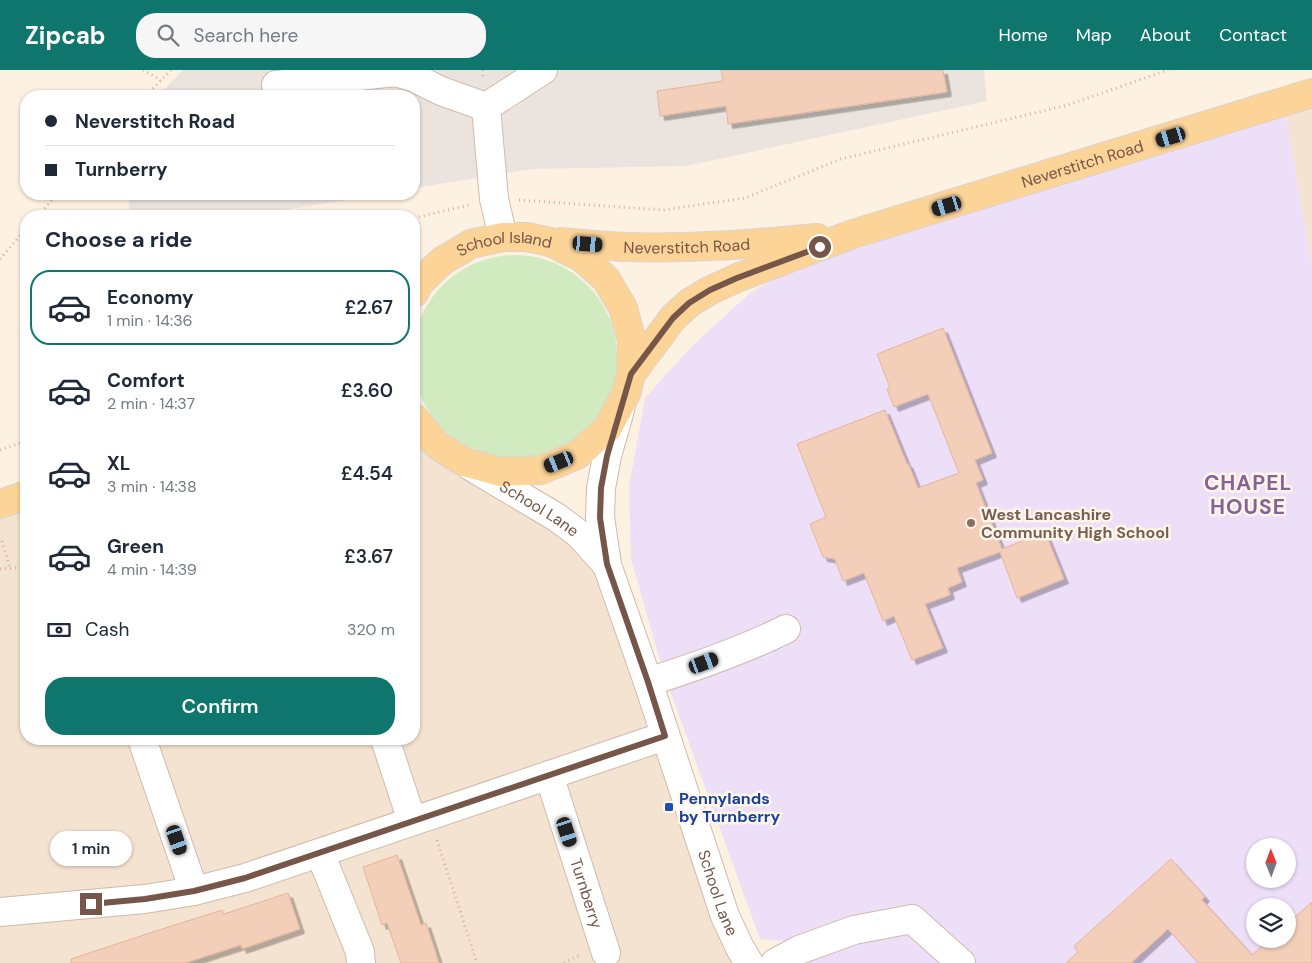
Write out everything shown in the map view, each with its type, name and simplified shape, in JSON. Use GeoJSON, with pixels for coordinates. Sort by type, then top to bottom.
{"type":"FeatureCollection","features":[{"type":"Feature","properties":{"kind":"main road","name":"Neverstitch Road"},"geometry":{"type":"LineString","coordinates":[[628,384],[673,318],[689,303],[710,290],[737,278],[853,234],[1312,93]]}},
{"type":"Feature","properties":{"kind":"main road","name":"Neverstitch Road"},"geometry":{"type":"LineString","coordinates":[[550,242],[625,247],[683,247],[757,244],[853,234]]}},
{"type":"Feature","properties":{"kind":"main road","name":"School Island"},"geometry":{"type":"LineString","coordinates":[[420,284],[442,261],[471,244],[503,237],[527,237],[550,242],[581,256],[606,279],[623,308],[632,341],[628,384],[607,429],[577,455],[541,470],[501,472],[464,462],[425,442]]}},
{"type":"Feature","properties":{"kind":"main road"},"geometry":{"type":"LineString","coordinates":[[0,504],[20,497]]}},
{"type":"Feature","properties":{"kind":"street"},"geometry":{"type":"LineString","coordinates":[[486,107],[542,70]]}},
{"type":"Feature","properties":{"kind":"street"},"geometry":{"type":"LineString","coordinates":[[276,85],[350,74],[395,72],[413,77],[442,91],[486,107]]}},
{"type":"Feature","properties":{"kind":"street"},"geometry":{"type":"LineString","coordinates":[[486,107],[494,199],[503,237]]}},
{"type":"Feature","properties":{"kind":"street","name":"School Lane"},"geometry":{"type":"LineString","coordinates":[[628,384],[611,439],[601,488],[600,518],[607,564],[725,916],[749,963]]}},
{"type":"Feature","properties":{"kind":"street","name":"School Lane"},"geometry":{"type":"LineString","coordinates":[[464,462],[556,516],[579,534],[607,564]]}},
{"type":"Feature","properties":{"kind":"street"},"geometry":{"type":"LineString","coordinates":[[648,682],[742,649],[786,629]]}},
{"type":"Feature","properties":{"kind":"street"},"geometry":{"type":"LineString","coordinates":[[0,912],[145,899],[194,891],[245,878],[665,736]]}},
{"type":"Feature","properties":{"kind":"street"},"geometry":{"type":"LineString","coordinates":[[144,745],[194,891]]}},
{"type":"Feature","properties":{"kind":"street"},"geometry":{"type":"LineString","coordinates":[[388,745],[420,818]]}},
{"type":"Feature","properties":{"kind":"street","name":"Turnberry"},"geometry":{"type":"LineString","coordinates":[[549,775],[606,953]]}},
{"type":"Feature","properties":{"kind":"street"},"geometry":{"type":"LineString","coordinates":[[320,853],[360,952],[360,963]]}},
{"type":"Feature","properties":{"kind":"street"},"geometry":{"type":"LineString","coordinates":[[774,963],[799,950],[854,930],[912,919],[961,963]]}},
{"type":"Feature","properties":{"kind":"path"},"geometry":{"type":"LineString","coordinates":[[143,70],[162,80]]}},
{"type":"Feature","properties":{"kind":"path"},"geometry":{"type":"LineString","coordinates":[[152,90],[171,70]]}},
{"type":"Feature","properties":{"kind":"path"},"geometry":{"type":"LineString","coordinates":[[420,217],[494,199],[663,210],[745,198],[841,159],[1068,105],[1168,70]]}},
{"type":"Feature","properties":{"kind":"path"},"geometry":{"type":"LineString","coordinates":[[43,210],[53,200]]}},
{"type":"Feature","properties":{"kind":"path"},"geometry":{"type":"LineString","coordinates":[[0,259],[20,236]]}},
{"type":"Feature","properties":{"kind":"path"},"geometry":{"type":"LineString","coordinates":[[0,450],[20,443]]}},
{"type":"Feature","properties":{"kind":"path"},"geometry":{"type":"LineString","coordinates":[[2,541],[10,568]]}},
{"type":"Feature","properties":{"kind":"path"},"geometry":{"type":"LineString","coordinates":[[0,569],[20,568]]}},
{"type":"Feature","properties":{"kind":"path"},"geometry":{"type":"LineString","coordinates":[[420,818],[476,963]]}},
{"type":"Feature","properties":{"kind":"shaded area"},"geometry":{"type":"Polygon","coordinates":[[[183,70],[984,70],[987,101],[686,166],[532,169],[420,187],[420,90],[164,90],[183,70]]]}},
{"type":"Feature","properties":{"kind":"shaded area"},"geometry":{"type":"Polygon","coordinates":[[[1312,93],[1312,266],[1283,102],[1312,93]]]}},
{"type":"Feature","properties":{"kind":"shaded area","name":"West Lancashire Community High School"},"geometry":{"type":"Polygon","coordinates":[[[1283,102],[1312,266],[1312,963],[789,963],[793,942],[760,939],[663,671],[631,559],[629,487],[645,398],[692,346],[750,293],[853,234],[1283,102]]]}},
{"type":"Feature","properties":{"kind":"shaded area"},"geometry":{"type":"Polygon","coordinates":[[[129,200],[345,200],[283,210],[129,210],[129,200]]]}},
{"type":"Feature","properties":{"kind":"shaded area"},"geometry":{"type":"Polygon","coordinates":[[[420,443],[607,565],[749,963],[0,963],[0,506],[20,499],[20,745],[420,745],[420,443]]]}},
{"type":"Feature","properties":{"kind":"green space"},"geometry":{"type":"Polygon","coordinates":[[[515,255],[535,257],[563,267],[587,285],[605,309],[615,337],[615,377],[605,405],[587,429],[563,447],[535,457],[515,459],[495,457],[467,447],[443,429],[425,405],[420,393],[420,321],[425,309],[443,285],[467,267],[495,257],[515,255]]]}},
{"type":"Feature","properties":{"kind":"building"},"geometry":{"type":"Polygon","coordinates":[[[721,70],[943,70],[947,92],[728,124],[726,106],[660,116],[657,91],[723,81],[721,70]]]}},
{"type":"Feature","properties":{"kind":"building"},"geometry":{"type":"Polygon","coordinates":[[[943,328],[992,453],[975,460],[983,480],[976,483],[1002,549],[1045,532],[1064,579],[1017,598],[1000,552],[957,568],[962,582],[948,588],[950,595],[925,604],[943,648],[912,660],[894,616],[883,621],[864,573],[843,581],[835,559],[823,557],[810,524],[826,517],[797,444],[885,410],[918,488],[959,473],[928,394],[894,407],[887,389],[890,388],[877,354],[943,328]]]}},
{"type":"Feature","properties":{"kind":"building"},"geometry":{"type":"Polygon","coordinates":[[[397,855],[421,925],[426,923],[439,963],[401,963],[387,923],[382,925],[363,867],[397,855]]]}},
{"type":"Feature","properties":{"kind":"building"},"geometry":{"type":"Polygon","coordinates":[[[1171,859],[1205,897],[1202,900],[1252,955],[1260,948],[1296,948],[1296,916],[1312,902],[1312,963],[1198,963],[1168,929],[1131,963],[1066,963],[1078,952],[1074,946],[1171,859]]]}},
{"type":"Feature","properties":{"kind":"building"},"geometry":{"type":"Polygon","coordinates":[[[288,893],[300,929],[242,949],[241,945],[185,963],[71,963],[71,959],[159,930],[222,910],[224,914],[288,893]]]}},
{"type":"Feature","properties":{"kind":"place","name":"West Lancashire Community High School"},"geometry":{"type":"Point","coordinates":[971,523]}},
{"type":"Feature","properties":{"kind":"place","name":"Pennylands by Turnberry"},"geometry":{"type":"Point","coordinates":[669,807]}},
{"type":"Feature","properties":{"kind":"district","name":"CHAPEL HOUSE"},"geometry":{"type":"Point","coordinates":[1248,495]}},
{"type":"Feature","properties":{"kind":"route"},"geometry":{"type":"LineString","coordinates":[[91,904],[145,899],[194,891],[245,878],[665,736],[607,564],[600,518],[601,488],[607,456],[631,374],[673,318],[689,303],[710,290],[737,278],[820,247]]}}]}
